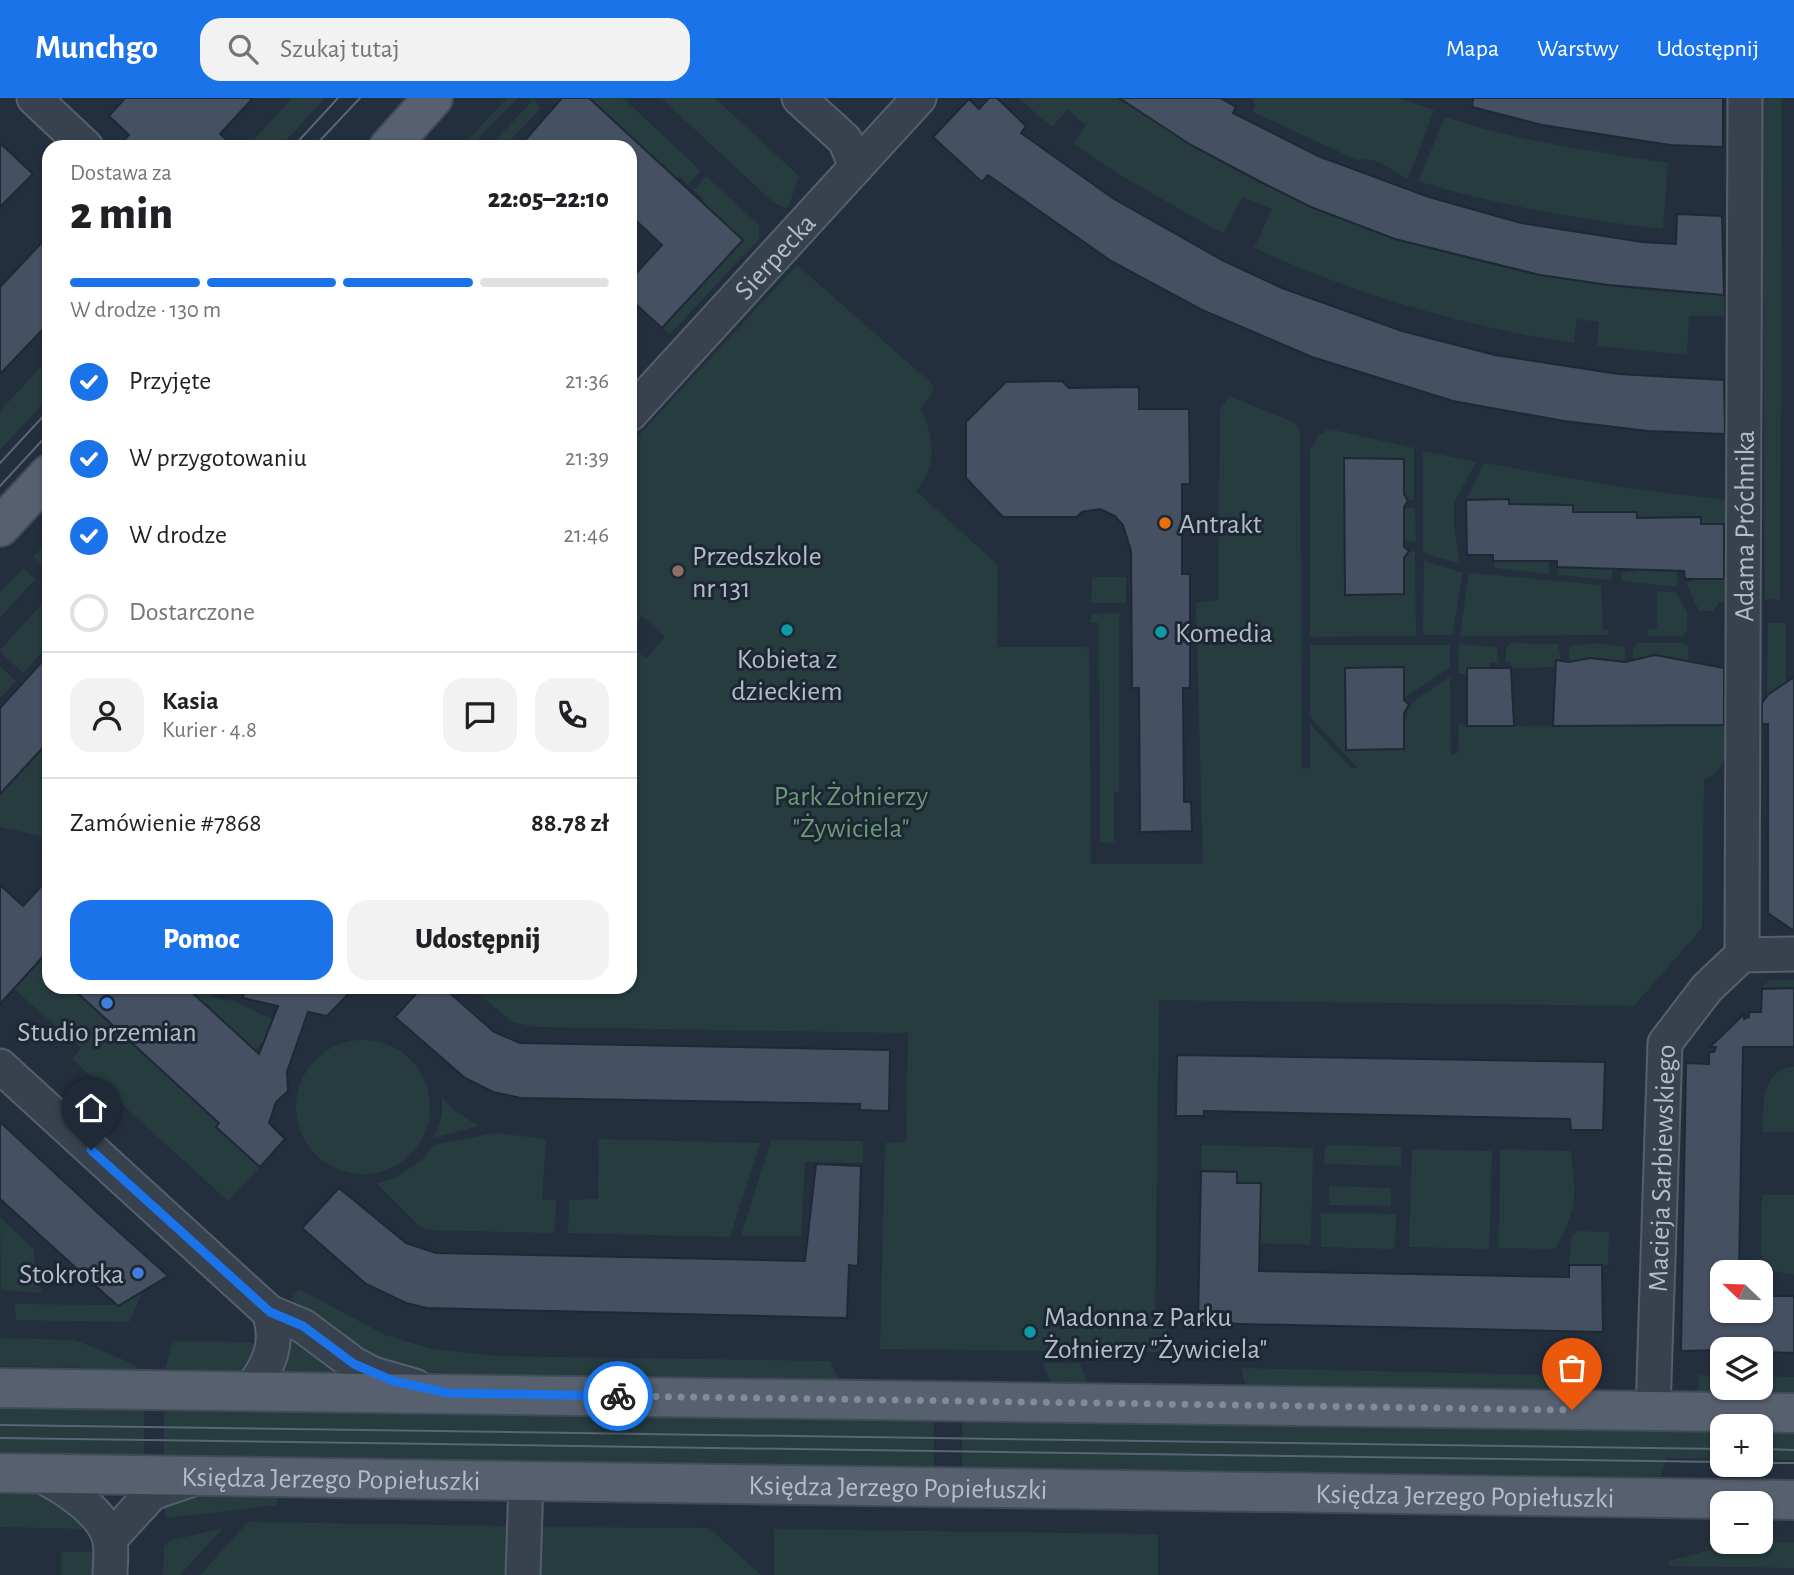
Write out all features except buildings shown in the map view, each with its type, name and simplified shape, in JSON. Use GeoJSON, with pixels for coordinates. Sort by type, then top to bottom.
{"type":"FeatureCollection","features":[{"type":"Feature","properties":{"kind":"main road"},"geometry":{"type":"LineString","coordinates":[[394,140],[433,98]]}},
{"type":"Feature","properties":{"kind":"main road"},"geometry":{"type":"LineString","coordinates":[[0,527],[42,482]]}},
{"type":"Feature","properties":{"kind":"main road"},"geometry":{"type":"LineString","coordinates":[[0,1388],[1794,1413]]}},
{"type":"Feature","properties":{"kind":"main road","name":"Księdza Jerzego Popiełuszki"},"geometry":{"type":"LineString","coordinates":[[0,1473],[1794,1500]]}},
{"type":"Feature","properties":{"kind":"street"},"geometry":{"type":"LineString","coordinates":[[34,98],[79,140]]}},
{"type":"Feature","properties":{"kind":"street"},"geometry":{"type":"LineString","coordinates":[[799,98],[845,140],[856,167]]}},
{"type":"Feature","properties":{"kind":"street","name":"Sierpecka"},"geometry":{"type":"LineString","coordinates":[[637,406],[919,98]]}},
{"type":"Feature","properties":{"kind":"street","name":"Adama Próchnika"},"geometry":{"type":"LineString","coordinates":[[1742,955],[1745,98]]}},
{"type":"Feature","properties":{"kind":"street"},"geometry":{"type":"LineString","coordinates":[[1742,955],[1794,954]]}},
{"type":"Feature","properties":{"kind":"street","name":"Macieja Sarbiewskiego"},"geometry":{"type":"LineString","coordinates":[[1653,1411],[1664,1043],[1707,988],[1742,955]]}},
{"type":"Feature","properties":{"kind":"street"},"geometry":{"type":"LineString","coordinates":[[0,1066],[270,1312],[303,1326],[354,1364],[373,1374],[448,1393]]}},
{"type":"Feature","properties":{"kind":"street"},"geometry":{"type":"LineString","coordinates":[[249,1391],[272,1357],[274,1327],[270,1312]]}},
{"type":"Feature","properties":{"kind":"street"},"geometry":{"type":"LineString","coordinates":[[38,1474],[67,1489],[83,1502],[110,1539],[110,1575]]}},
{"type":"Feature","properties":{"kind":"street"},"geometry":{"type":"LineString","coordinates":[[110,1539],[152,1493],[202,1476]]}},
{"type":"Feature","properties":{"kind":"street"},"geometry":{"type":"LineString","coordinates":[[523,1575],[526,1481]]}},
{"type":"Feature","properties":{"kind":"green space"},"geometry":{"type":"Polygon","coordinates":[[[292,98],[325,98],[286,140],[253,140],[292,98]]]}},
{"type":"Feature","properties":{"kind":"green space"},"geometry":{"type":"Polygon","coordinates":[[[507,98],[518,98],[477,140],[468,140],[507,98]]]}},
{"type":"Feature","properties":{"kind":"green space"},"geometry":{"type":"Polygon","coordinates":[[[588,98],[623,98],[701,171],[688,185],[679,176],[676,178],[588,98]]]}},
{"type":"Feature","properties":{"kind":"green space"},"geometry":{"type":"Polygon","coordinates":[[[661,98],[715,98],[799,176],[789,205],[786,208],[774,203],[661,98]]]}},
{"type":"Feature","properties":{"kind":"green space"},"geometry":{"type":"Polygon","coordinates":[[[1018,98],[1119,98],[1206,154],[1241,173],[1313,208],[1362,227],[1464,258],[1568,280],[1724,295],[1724,316],[1689,316],[1687,355],[1597,346],[1599,322],[1577,319],[1574,343],[1491,328],[1411,307],[1332,280],[1254,248],[1272,209],[1242,197],[1224,233],[1211,227],[1117,173],[1073,143],[1086,125],[1067,110],[1052,127],[1018,98]]]}},
{"type":"Feature","properties":{"kind":"green space"},"geometry":{"type":"Polygon","coordinates":[[[1251,98],[1399,98],[1434,110],[1408,179],[1378,162],[1357,160],[1253,112],[1255,104],[1251,98]]]}},
{"type":"Feature","properties":{"kind":"green space"},"geometry":{"type":"Polygon","coordinates":[[[1762,98],[1782,98],[1780,600],[1765,599],[1762,98]]]}},
{"type":"Feature","properties":{"kind":"green space"},"geometry":{"type":"Polygon","coordinates":[[[534,99],[540,109],[511,140],[496,140],[534,99]]]}},
{"type":"Feature","properties":{"kind":"green space"},"geometry":{"type":"Polygon","coordinates":[[[1445,117],[1527,139],[1668,163],[1663,229],[1539,211],[1418,181],[1445,117]]]}},
{"type":"Feature","properties":{"kind":"green space"},"geometry":{"type":"Polygon","coordinates":[[[706,176],[759,225],[759,239],[670,334],[662,328],[742,240],[701,201],[703,199],[694,190],[706,176]]]}},
{"type":"Feature","properties":{"kind":"green space","name":"Park Żołnierzy \"Żywiciela\""},"geometry":{"type":"Polygon","coordinates":[[[797,265],[929,381],[934,389],[921,410],[929,431],[931,462],[916,491],[998,565],[997,647],[1085,647],[1089,651],[1091,864],[1203,864],[1196,603],[1218,600],[1220,411],[1229,396],[1293,422],[1300,430],[1302,769],[1310,768],[1310,724],[1351,768],[1358,768],[1310,717],[1310,645],[1450,645],[1450,667],[1404,698],[1404,668],[1345,668],[1346,750],[1404,749],[1406,720],[1412,704],[1450,677],[1451,755],[1459,752],[1458,724],[1726,725],[1725,758],[1718,771],[1704,779],[1702,928],[1634,1006],[1159,1000],[1155,1323],[1166,1324],[1165,1352],[880,1349],[885,1143],[906,1142],[908,1033],[536,1027],[513,1022],[479,994],[637,994],[637,651],[646,659],[665,637],[642,616],[637,621],[637,437],[797,265]]]}},
{"type":"Feature","properties":{"kind":"green space"},"geometry":{"type":"Polygon","coordinates":[[[42,366],[42,405],[0,450],[0,411],[42,366]]]}},
{"type":"Feature","properties":{"kind":"green space"},"geometry":{"type":"Polygon","coordinates":[[[1329,429],[1414,448],[1414,500],[1408,501],[1404,494],[1403,459],[1344,459],[1345,595],[1403,594],[1404,558],[1409,551],[1415,552],[1416,636],[1310,637],[1310,451],[1318,436],[1329,429]]]}},
{"type":"Feature","properties":{"kind":"green space"},"geometry":{"type":"Polygon","coordinates":[[[1423,451],[1476,462],[1454,503],[1454,528],[1460,564],[1423,553],[1423,451]]]}},
{"type":"Feature","properties":{"kind":"green space"},"geometry":{"type":"Polygon","coordinates":[[[1484,463],[1627,488],[1725,500],[1726,524],[1701,524],[1700,517],[1637,518],[1636,511],[1573,512],[1573,504],[1509,504],[1509,499],[1466,500],[1484,463]]]}},
{"type":"Feature","properties":{"kind":"green space"},"geometry":{"type":"Polygon","coordinates":[[[1404,508],[1415,508],[1416,542],[1404,541],[1404,508]]]}},
{"type":"Feature","properties":{"kind":"green space"},"geometry":{"type":"Polygon","coordinates":[[[42,547],[42,565],[33,557],[42,547]]]}},
{"type":"Feature","properties":{"kind":"green space"},"geometry":{"type":"Polygon","coordinates":[[[1549,559],[1549,574],[1495,568],[1494,561],[1549,559]]]}},
{"type":"Feature","properties":{"kind":"green space"},"geometry":{"type":"Polygon","coordinates":[[[1424,561],[1463,573],[1452,635],[1423,635],[1424,561]]]}},
{"type":"Feature","properties":{"kind":"green space"},"geometry":{"type":"Polygon","coordinates":[[[1613,566],[1611,580],[1558,575],[1557,567],[1613,566]]]}},
{"type":"Feature","properties":{"kind":"green space"},"geometry":{"type":"Polygon","coordinates":[[[23,568],[35,579],[0,618],[0,592],[23,568]]]}},
{"type":"Feature","properties":{"kind":"green space"},"geometry":{"type":"Polygon","coordinates":[[[1677,571],[1677,587],[1622,581],[1621,573],[1677,571]]]}},
{"type":"Feature","properties":{"kind":"green space"},"geometry":{"type":"Polygon","coordinates":[[[1469,573],[1601,585],[1603,630],[1608,630],[1608,635],[1460,636],[1469,573]]]}},
{"type":"Feature","properties":{"kind":"green space"},"geometry":{"type":"Polygon","coordinates":[[[1092,577],[1126,577],[1126,603],[1091,603],[1092,577]]]}},
{"type":"Feature","properties":{"kind":"green space"},"geometry":{"type":"Polygon","coordinates":[[[1700,578],[1726,578],[1726,602],[1719,602],[1713,611],[1699,611],[1686,583],[1700,578]]]}},
{"type":"Feature","properties":{"kind":"green space"},"geometry":{"type":"Polygon","coordinates":[[[1657,591],[1677,593],[1687,612],[1687,632],[1683,636],[1648,636],[1647,630],[1657,629],[1657,591]]]}},
{"type":"Feature","properties":{"kind":"green space"},"geometry":{"type":"Polygon","coordinates":[[[42,604],[42,653],[23,673],[1,653],[1,649],[42,604]]]}},
{"type":"Feature","properties":{"kind":"green space"},"geometry":{"type":"Polygon","coordinates":[[[1119,613],[1119,792],[1114,793],[1114,842],[1100,843],[1099,623],[1091,623],[1091,614],[1119,613]]]}},
{"type":"Feature","properties":{"kind":"green space"},"geometry":{"type":"Polygon","coordinates":[[[1768,623],[1786,623],[1786,694],[1770,693],[1767,696],[1768,623]]]}},
{"type":"Feature","properties":{"kind":"green space"},"geometry":{"type":"Polygon","coordinates":[[[1510,643],[1558,644],[1561,661],[1556,667],[1511,668],[1511,662],[1506,662],[1506,648],[1510,643]]]}},
{"type":"Feature","properties":{"kind":"green space"},"geometry":{"type":"Polygon","coordinates":[[[1596,643],[1625,647],[1625,662],[1569,662],[1569,646],[1596,643]]]}},
{"type":"Feature","properties":{"kind":"green space"},"geometry":{"type":"Polygon","coordinates":[[[1638,643],[1682,643],[1688,646],[1688,662],[1633,661],[1633,647],[1638,643]]]}},
{"type":"Feature","properties":{"kind":"green space"},"geometry":{"type":"Polygon","coordinates":[[[1459,644],[1497,647],[1499,663],[1490,662],[1490,668],[1467,668],[1467,674],[1458,674],[1459,644]]]}},
{"type":"Feature","properties":{"kind":"green space"},"geometry":{"type":"Polygon","coordinates":[[[0,666],[16,681],[0,698],[0,666]]]}},
{"type":"Feature","properties":{"kind":"green space"},"geometry":{"type":"Polygon","coordinates":[[[42,749],[42,836],[0,827],[0,794],[42,749]]]}},
{"type":"Feature","properties":{"kind":"green space"},"geometry":{"type":"Polygon","coordinates":[[[40,960],[42,994],[79,994],[219,1123],[216,1127],[260,1167],[228,1201],[72,1059],[81,1048],[14,989],[40,960]]]}},
{"type":"Feature","properties":{"kind":"green space"},"geometry":{"type":"Polygon","coordinates":[[[1770,980],[1794,980],[1794,987],[1762,987],[1770,980]]]}},
{"type":"Feature","properties":{"kind":"green space"},"geometry":{"type":"Polygon","coordinates":[[[194,994],[211,994],[219,999],[234,1001],[272,1019],[265,1039],[255,1051],[194,994]]]}},
{"type":"Feature","properties":{"kind":"green space"},"geometry":{"type":"Polygon","coordinates":[[[363,1040],[389,1045],[411,1059],[425,1081],[430,1107],[425,1133],[411,1155],[389,1169],[363,1174],[337,1169],[315,1155],[301,1133],[296,1107],[301,1081],[315,1059],[337,1045],[363,1040]]]}},
{"type":"Feature","properties":{"kind":"green space"},"geometry":{"type":"Polygon","coordinates":[[[1788,1067],[1794,1067],[1794,1132],[1763,1132],[1768,1085],[1772,1078],[1788,1067]]]}},
{"type":"Feature","properties":{"kind":"green space"},"geometry":{"type":"Polygon","coordinates":[[[442,1096],[451,1108],[478,1126],[434,1138],[442,1115],[442,1096]]]}},
{"type":"Feature","properties":{"kind":"green space"},"geometry":{"type":"Polygon","coordinates":[[[495,1133],[546,1139],[542,1200],[556,1200],[555,1233],[427,1230],[417,1224],[376,1183],[394,1179],[421,1161],[434,1145],[495,1133]]]}},
{"type":"Feature","properties":{"kind":"green space"},"geometry":{"type":"Polygon","coordinates":[[[599,1139],[760,1143],[730,1237],[568,1233],[569,1200],[598,1199],[599,1139]]]}},
{"type":"Feature","properties":{"kind":"green space"},"geometry":{"type":"Polygon","coordinates":[[[771,1140],[863,1141],[863,1163],[805,1162],[801,1236],[741,1236],[771,1140]]]}},
{"type":"Feature","properties":{"kind":"green space"},"geometry":{"type":"Polygon","coordinates":[[[1202,1145],[1313,1148],[1311,1245],[1260,1243],[1260,1183],[1237,1183],[1237,1172],[1201,1171],[1202,1145]]]}},
{"type":"Feature","properties":{"kind":"green space"},"geometry":{"type":"Polygon","coordinates":[[[1325,1145],[1401,1147],[1401,1166],[1324,1164],[1325,1145]]]}},
{"type":"Feature","properties":{"kind":"green space"},"geometry":{"type":"Polygon","coordinates":[[[1412,1149],[1492,1151],[1489,1249],[1409,1247],[1412,1149]]]}},
{"type":"Feature","properties":{"kind":"green space"},"geometry":{"type":"Polygon","coordinates":[[[1500,1149],[1571,1151],[1574,1202],[1568,1223],[1555,1249],[1499,1248],[1500,1149]]]}},
{"type":"Feature","properties":{"kind":"green space"},"geometry":{"type":"Polygon","coordinates":[[[1329,1186],[1391,1188],[1391,1206],[1329,1205],[1329,1186]]]}},
{"type":"Feature","properties":{"kind":"green space"},"geometry":{"type":"Polygon","coordinates":[[[1762,1195],[1794,1195],[1794,1275],[1774,1271],[1773,1260],[1764,1260],[1761,1256],[1762,1195]]]}},
{"type":"Feature","properties":{"kind":"green space"},"geometry":{"type":"Polygon","coordinates":[[[1321,1213],[1396,1214],[1395,1249],[1321,1247],[1321,1213]]]}},
{"type":"Feature","properties":{"kind":"green space"},"geometry":{"type":"Polygon","coordinates":[[[0,1217],[34,1250],[35,1282],[42,1289],[39,1293],[1,1290],[0,1217]]]}},
{"type":"Feature","properties":{"kind":"green space"},"geometry":{"type":"Polygon","coordinates":[[[1578,1231],[1609,1232],[1608,1265],[1569,1265],[1572,1235],[1578,1231]]]}},
{"type":"Feature","properties":{"kind":"green space"},"geometry":{"type":"Polygon","coordinates":[[[299,1289],[385,1335],[429,1348],[499,1356],[830,1361],[839,1380],[399,1372],[351,1346],[291,1299],[299,1289]]]}},
{"type":"Feature","properties":{"kind":"green space"},"geometry":{"type":"Polygon","coordinates":[[[142,1293],[129,1322],[16,1320],[15,1304],[112,1305],[124,1303],[142,1293]]]}},
{"type":"Feature","properties":{"kind":"green space"},"geometry":{"type":"Polygon","coordinates":[[[286,1333],[342,1371],[280,1371],[286,1333]]]}},
{"type":"Feature","properties":{"kind":"green space"},"geometry":{"type":"Polygon","coordinates":[[[0,1338],[75,1340],[136,1365],[136,1369],[0,1366],[0,1338]]]}},
{"type":"Feature","properties":{"kind":"green space"},"geometry":{"type":"Polygon","coordinates":[[[173,1341],[249,1342],[261,1347],[248,1366],[238,1371],[165,1369],[173,1341]]]}},
{"type":"Feature","properties":{"kind":"green space"},"geometry":{"type":"Polygon","coordinates":[[[1043,1363],[1080,1363],[1088,1385],[1051,1384],[1043,1363]]]}},
{"type":"Feature","properties":{"kind":"green space"},"geometry":{"type":"Polygon","coordinates":[[[1241,1368],[1595,1376],[1595,1391],[1246,1387],[1241,1368]]]}},
{"type":"Feature","properties":{"kind":"green space"},"geometry":{"type":"Polygon","coordinates":[[[1699,1375],[1710,1375],[1710,1392],[1698,1392],[1699,1375]]]}},
{"type":"Feature","properties":{"kind":"green space"},"geometry":{"type":"Polygon","coordinates":[[[1773,1376],[1794,1377],[1794,1394],[1773,1394],[1773,1376]]]}},
{"type":"Feature","properties":{"kind":"green space"},"geometry":{"type":"Polygon","coordinates":[[[0,1408],[144,1410],[144,1455],[0,1453],[0,1408]]]}},
{"type":"Feature","properties":{"kind":"green space"},"geometry":{"type":"Polygon","coordinates":[[[164,1410],[934,1421],[934,1467],[164,1455],[164,1410]]]}},
{"type":"Feature","properties":{"kind":"green space"},"geometry":{"type":"Polygon","coordinates":[[[962,1421],[1710,1432],[1710,1459],[1666,1458],[1661,1477],[962,1467],[962,1421]]]}},
{"type":"Feature","properties":{"kind":"green space"},"geometry":{"type":"Polygon","coordinates":[[[1773,1433],[1794,1433],[1794,1460],[1773,1459],[1773,1433]]]}},
{"type":"Feature","properties":{"kind":"green space"},"geometry":{"type":"Polygon","coordinates":[[[0,1494],[54,1495],[87,1529],[0,1527],[0,1494]]]}},
{"type":"Feature","properties":{"kind":"green space"},"geometry":{"type":"Polygon","coordinates":[[[191,1495],[271,1496],[278,1499],[276,1505],[167,1518],[162,1501],[191,1495]]]}},
{"type":"Feature","properties":{"kind":"green space"},"geometry":{"type":"Polygon","coordinates":[[[248,1522],[510,1526],[508,1575],[200,1575],[248,1522]]]}},
{"type":"Feature","properties":{"kind":"green space"},"geometry":{"type":"Polygon","coordinates":[[[534,1527],[709,1528],[761,1575],[532,1575],[534,1527]]]}},
{"type":"Feature","properties":{"kind":"green space"},"geometry":{"type":"Polygon","coordinates":[[[223,1528],[180,1575],[163,1575],[164,1546],[172,1540],[223,1528]]]}},
{"type":"Feature","properties":{"kind":"green space"},"geometry":{"type":"Polygon","coordinates":[[[774,1529],[1158,1534],[1158,1575],[774,1575],[774,1529]]]}},
{"type":"Feature","properties":{"kind":"green space"},"geometry":{"type":"Polygon","coordinates":[[[1773,1542],[1794,1542],[1794,1568],[1669,1566],[1669,1561],[1710,1550],[1710,1554],[1773,1554],[1773,1542]]]}},
{"type":"Feature","properties":{"kind":"green space"},"geometry":{"type":"Polygon","coordinates":[[[61,1552],[95,1552],[95,1575],[61,1575],[61,1552]]]}},
{"type":"Feature","properties":{"kind":"tram line"},"geometry":{"type":"LineString","coordinates":[[299,140],[338,98]]}},
{"type":"Feature","properties":{"kind":"tram line"},"geometry":{"type":"LineString","coordinates":[[321,140],[360,98]]}},
{"type":"Feature","properties":{"kind":"tram line"},"geometry":{"type":"LineString","coordinates":[[0,463],[42,418]]}},
{"type":"Feature","properties":{"kind":"tram line"},"geometry":{"type":"LineString","coordinates":[[0,486],[42,441]]}},
{"type":"Feature","properties":{"kind":"tram line"},"geometry":{"type":"LineString","coordinates":[[0,1425],[1710,1449]]}},
{"type":"Feature","properties":{"kind":"tram line"},"geometry":{"type":"LineString","coordinates":[[0,1438],[1710,1462]]}},
{"type":"Feature","properties":{"kind":"tram line"},"geometry":{"type":"LineString","coordinates":[[1773,1449],[1794,1450]]}},
{"type":"Feature","properties":{"kind":"tram line"},"geometry":{"type":"LineString","coordinates":[[1773,1463],[1794,1463]]}},
{"type":"Feature","properties":{"kind":"way so far"},"geometry":{"type":"LineString","coordinates":[[618,1396],[1572,1410]]}},
{"type":"Feature","properties":{"kind":"place","name":"Antrakt"},"geometry":{"type":"Point","coordinates":[1165,523]}},
{"type":"Feature","properties":{"kind":"place","name":"Przedszkole nr 131"},"geometry":{"type":"Point","coordinates":[678,571]}},
{"type":"Feature","properties":{"kind":"place","name":"Kobieta z dzieckiem"},"geometry":{"type":"Point","coordinates":[787,630]}},
{"type":"Feature","properties":{"kind":"place","name":"Komedia"},"geometry":{"type":"Point","coordinates":[1161,632]}},
{"type":"Feature","properties":{"kind":"place","name":"Studio przemian"},"geometry":{"type":"Point","coordinates":[107,1003]}},
{"type":"Feature","properties":{"kind":"place","name":"Stokrotka"},"geometry":{"type":"Point","coordinates":[138,1273]}},
{"type":"Feature","properties":{"kind":"place","name":"Madonna z Parku Żołnierzy \"Żywiciela\""},"geometry":{"type":"Point","coordinates":[1030,1332]}},
{"type":"Feature","properties":{"kind":"route"},"geometry":{"type":"LineString","coordinates":[[91,1150],[270,1312],[303,1326],[354,1364],[373,1374],[448,1393],[618,1396]]}}]}
